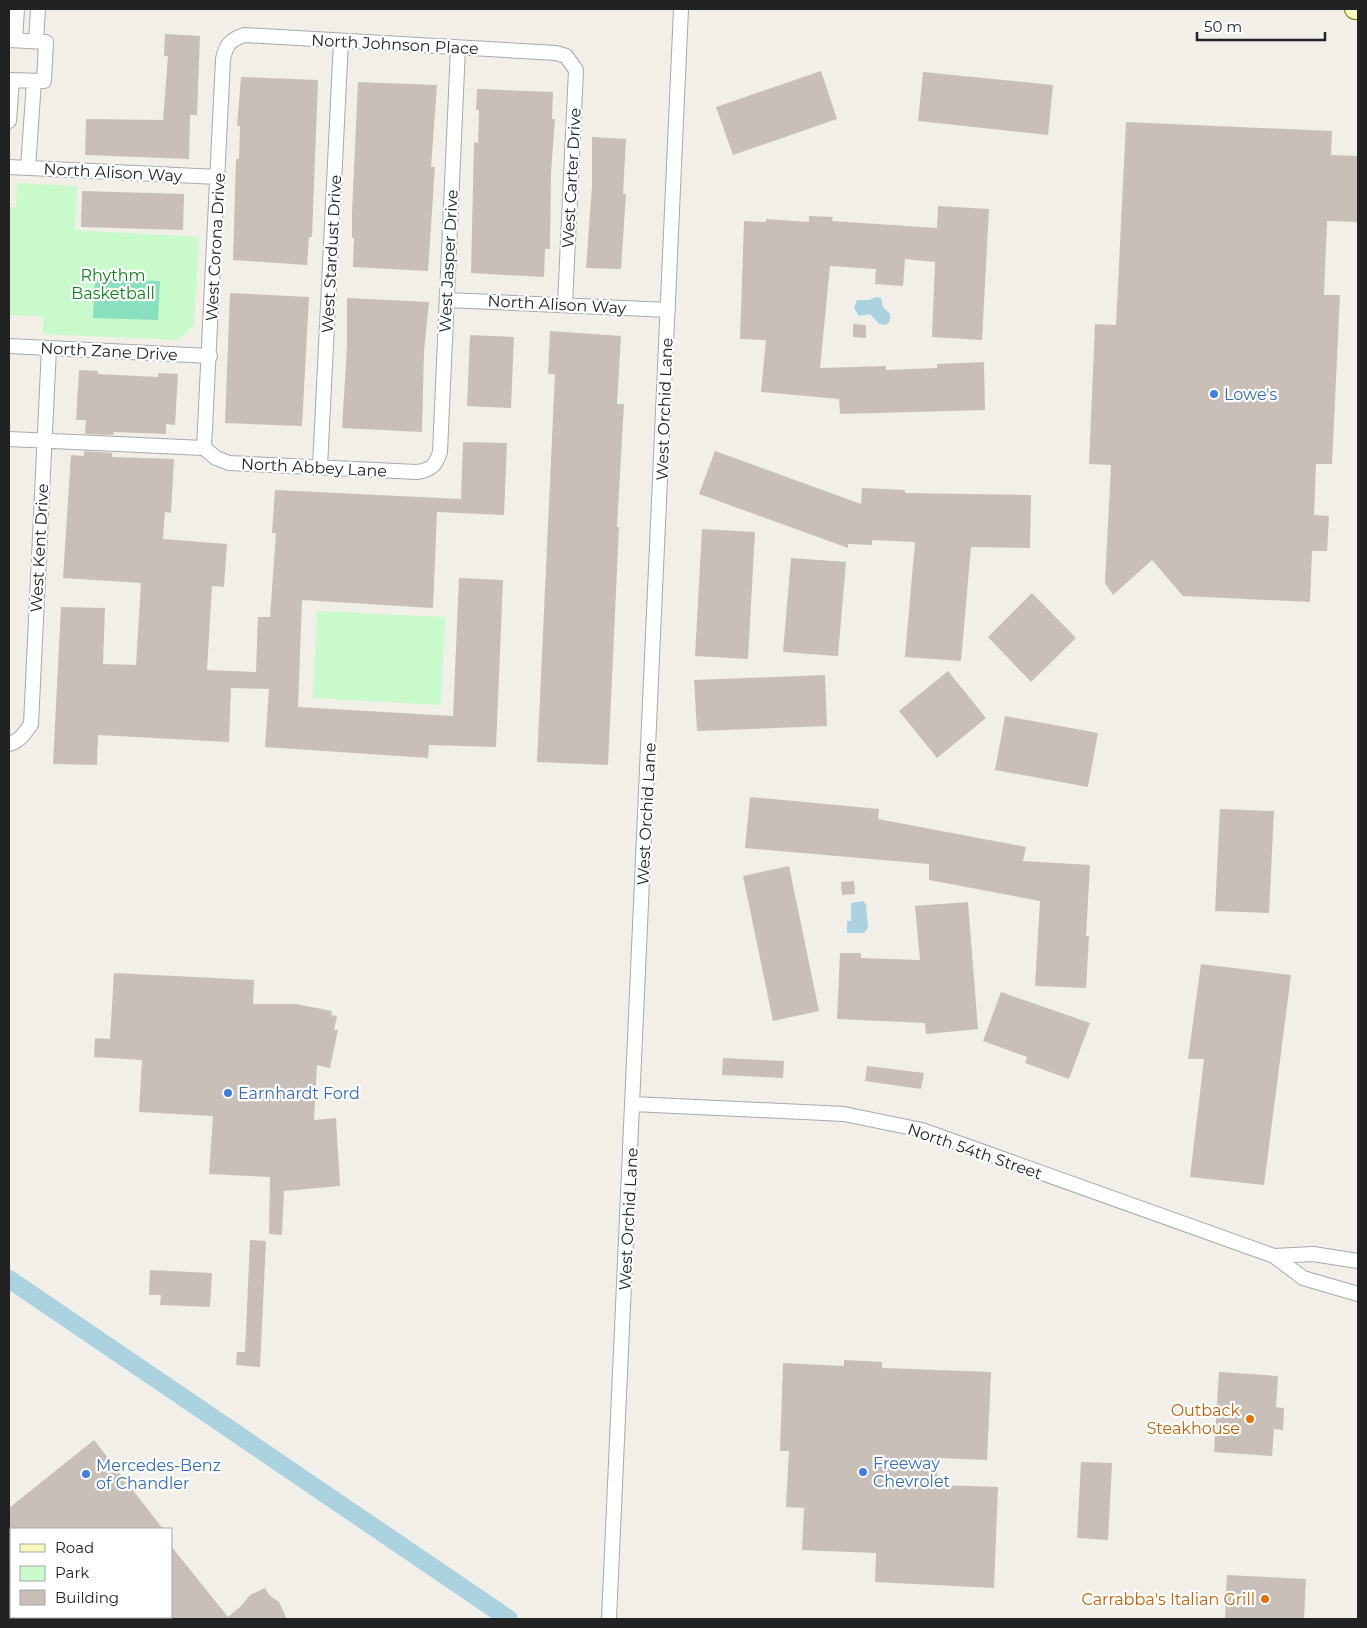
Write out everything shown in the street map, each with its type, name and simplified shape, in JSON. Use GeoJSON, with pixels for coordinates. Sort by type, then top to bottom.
{"type":"FeatureCollection","features":[{"type":"Feature","properties":{"kind":"street"},"geometry":{"type":"LineString","coordinates":[[9,121],[10,80],[44,82],[46,42],[12,40],[17,9]]}},
{"type":"Feature","properties":{"kind":"street"},"geometry":{"type":"LineString","coordinates":[[36,41],[38,9]]}},
{"type":"Feature","properties":{"kind":"street","name":"West Orchid Lane"},"geometry":{"type":"LineString","coordinates":[[609,1619],[681,9]]}},
{"type":"Feature","properties":{"kind":"street","name":"North Johnson Place"},"geometry":{"type":"LineString","coordinates":[[226,46],[234,38],[244,35],[566,56]]}},
{"type":"Feature","properties":{"kind":"street","name":"West Stardust Drive"},"geometry":{"type":"LineString","coordinates":[[320,467],[341,41]]}},
{"type":"Feature","properties":{"kind":"street","name":"West Corona Drive"},"geometry":{"type":"LineString","coordinates":[[204,448],[210,356],[222,59],[226,46]]}},
{"type":"Feature","properties":{"kind":"street","name":"West Jasper Drive"},"geometry":{"type":"LineString","coordinates":[[429,471],[438,461],[440,452],[458,48]]}},
{"type":"Feature","properties":{"kind":"street","name":"West Carter Drive"},"geometry":{"type":"LineString","coordinates":[[564,304],[576,70],[566,56]]}},
{"type":"Feature","properties":{"kind":"street"},"geometry":{"type":"LineString","coordinates":[[28,168],[34,81]]}},
{"type":"Feature","properties":{"kind":"street","name":"North Alison Way"},"geometry":{"type":"LineString","coordinates":[[9,168],[218,177]]}},
{"type":"Feature","properties":{"kind":"street","name":"North Alison Way"},"geometry":{"type":"LineString","coordinates":[[447,300],[668,310]]}},
{"type":"Feature","properties":{"kind":"street","name":"North Zane Drive"},"geometry":{"type":"LineString","coordinates":[[9,346],[210,356]]}},
{"type":"Feature","properties":{"kind":"street","name":"West Kent Drive"},"geometry":{"type":"LineString","coordinates":[[12,743],[23,736],[30,724],[49,348]]}},
{"type":"Feature","properties":{"kind":"street"},"geometry":{"type":"LineString","coordinates":[[9,439],[204,448]]}},
{"type":"Feature","properties":{"kind":"street","name":"North Abbey Lane"},"geometry":{"type":"LineString","coordinates":[[204,448],[216,458],[229,463],[429,471]]}},
{"type":"Feature","properties":{"kind":"street","name":"North 54th Street"},"geometry":{"type":"LineString","coordinates":[[633,1104],[844,1114],[922,1130],[1274,1256],[1303,1278],[1358,1294]]}},
{"type":"Feature","properties":{"kind":"street","name":"North 54th Street"},"geometry":{"type":"LineString","coordinates":[[1274,1256],[1313,1254],[1358,1260]]}},
{"type":"Feature","properties":{"kind":"green space","name":"Rhythm Basketball"},"geometry":{"type":"Polygon","coordinates":[[[17,183],[77,186],[75,230],[199,237],[194,325],[178,340],[43,334],[43,316],[9,315],[9,207],[16,207],[17,183]]]}},
{"type":"Feature","properties":{"kind":"green space"},"geometry":{"type":"Polygon","coordinates":[[[95,279],[160,281],[158,320],[93,318],[95,279]]]}},
{"type":"Feature","properties":{"kind":"green space"},"geometry":{"type":"Polygon","coordinates":[[[317,611],[445,617],[441,705],[313,698],[317,611]]]}},
{"type":"Feature","properties":{"kind":"water"},"geometry":{"type":"Polygon","coordinates":[[[876,297],[881,298],[883,307],[890,314],[890,321],[886,325],[879,324],[870,314],[859,316],[854,308],[857,300],[869,300],[876,297]]]}},
{"type":"Feature","properties":{"kind":"water"},"geometry":{"type":"Polygon","coordinates":[[[863,901],[866,904],[868,928],[864,933],[847,933],[847,921],[851,921],[851,903],[863,901]]]}},
{"type":"Feature","properties":{"kind":"building"},"geometry":{"type":"Polygon","coordinates":[[[165,34],[200,36],[197,115],[190,115],[189,159],[85,155],[86,119],[163,120],[168,56],[164,56],[165,34]]]}},
{"type":"Feature","properties":{"kind":"building"},"geometry":{"type":"Polygon","coordinates":[[[821,71],[837,119],[733,155],[716,107],[821,71]]]}},
{"type":"Feature","properties":{"kind":"building"},"geometry":{"type":"Polygon","coordinates":[[[923,72],[1053,85],[1048,135],[918,121],[923,72]]]}},
{"type":"Feature","properties":{"kind":"building"},"geometry":{"type":"Polygon","coordinates":[[[241,77],[318,80],[312,237],[309,237],[307,265],[233,260],[236,159],[239,159],[240,126],[237,126],[241,77]]]}},
{"type":"Feature","properties":{"kind":"building"},"geometry":{"type":"Polygon","coordinates":[[[358,82],[437,85],[431,167],[435,167],[428,271],[353,267],[354,238],[352,238],[352,212],[358,82]]]}},
{"type":"Feature","properties":{"kind":"building"},"geometry":{"type":"Polygon","coordinates":[[[477,89],[553,92],[552,119],[555,119],[551,173],[550,249],[545,249],[544,277],[471,273],[474,142],[478,143],[479,110],[476,110],[477,89]]]}},
{"type":"Feature","properties":{"kind":"building","name":"Lowe's"},"geometry":{"type":"Polygon","coordinates":[[[1126,122],[1332,131],[1331,155],[1358,156],[1358,222],[1327,221],[1324,295],[1340,295],[1332,464],[1316,464],[1314,515],[1329,516],[1327,551],[1312,551],[1310,602],[1183,596],[1152,560],[1113,595],[1105,583],[1111,465],[1089,464],[1095,324],[1116,325],[1126,122]]]}},
{"type":"Feature","properties":{"kind":"building"},"geometry":{"type":"Polygon","coordinates":[[[592,137],[626,139],[623,194],[626,194],[621,269],[586,268],[592,186],[592,137]]]}},
{"type":"Feature","properties":{"kind":"building"},"geometry":{"type":"Polygon","coordinates":[[[82,191],[184,194],[183,230],[81,227],[82,191]]]}},
{"type":"Feature","properties":{"kind":"building"},"geometry":{"type":"Polygon","coordinates":[[[938,206],[989,209],[982,340],[932,337],[935,262],[905,259],[903,286],[875,284],[876,269],[830,266],[820,368],[886,366],[886,370],[937,368],[937,364],[984,362],[985,410],[840,414],[839,399],[761,392],[766,340],[740,339],[744,221],[766,222],[766,219],[809,222],[809,216],[833,217],[832,221],[937,228],[938,206]]]}},
{"type":"Feature","properties":{"kind":"building"},"geometry":{"type":"Polygon","coordinates":[[[230,293],[309,297],[302,426],[225,423],[230,293]]]}},
{"type":"Feature","properties":{"kind":"building"},"geometry":{"type":"Polygon","coordinates":[[[347,298],[429,302],[424,351],[422,432],[342,428],[347,347],[347,298]]]}},
{"type":"Feature","properties":{"kind":"building"},"geometry":{"type":"Polygon","coordinates":[[[853,324],[866,325],[866,338],[853,337],[853,324]]]}},
{"type":"Feature","properties":{"kind":"building"},"geometry":{"type":"Polygon","coordinates":[[[550,331],[621,336],[617,404],[624,404],[617,527],[619,527],[608,765],[537,762],[555,374],[548,374],[550,331]]]}},
{"type":"Feature","properties":{"kind":"building"},"geometry":{"type":"Polygon","coordinates":[[[470,335],[514,337],[511,408],[467,406],[470,335]]]}},
{"type":"Feature","properties":{"kind":"building"},"geometry":{"type":"Polygon","coordinates":[[[79,370],[98,371],[98,374],[158,377],[158,373],[178,374],[175,425],[166,424],[166,434],[114,432],[113,435],[85,434],[86,420],[76,420],[79,370]]]}},
{"type":"Feature","properties":{"kind":"building"},"geometry":{"type":"Polygon","coordinates":[[[463,442],[507,443],[504,515],[437,512],[433,608],[302,600],[298,707],[453,716],[459,578],[503,580],[496,747],[429,745],[428,758],[265,747],[269,689],[231,688],[229,742],[98,735],[97,765],[53,764],[61,607],[105,608],[103,664],[136,665],[141,583],[63,578],[71,455],[84,456],[84,451],[112,453],[112,457],[174,459],[171,513],[165,512],[163,539],[227,544],[224,587],[212,586],[207,670],[256,672],[258,617],[270,617],[276,533],[272,533],[275,490],[461,499],[463,442]]]}},
{"type":"Feature","properties":{"kind":"building"},"geometry":{"type":"Polygon","coordinates":[[[715,451],[861,504],[862,488],[905,490],[905,493],[1031,495],[1030,548],[971,547],[961,661],[905,657],[915,542],[872,540],[872,545],[848,544],[848,548],[699,494],[715,451]]]}},
{"type":"Feature","properties":{"kind":"building"},"geometry":{"type":"Polygon","coordinates":[[[702,529],[755,532],[748,659],[695,656],[702,529]]]}},
{"type":"Feature","properties":{"kind":"building"},"geometry":{"type":"Polygon","coordinates":[[[791,558],[846,562],[838,656],[783,652],[791,558]]]}},
{"type":"Feature","properties":{"kind":"building"},"geometry":{"type":"Polygon","coordinates":[[[1032,593],[1076,638],[1031,682],[988,637],[1032,593]]]}},
{"type":"Feature","properties":{"kind":"building"},"geometry":{"type":"Polygon","coordinates":[[[948,671],[986,718],[937,758],[899,711],[948,671]]]}},
{"type":"Feature","properties":{"kind":"building"},"geometry":{"type":"Polygon","coordinates":[[[825,675],[827,726],[697,731],[694,680],[825,675]]]}},
{"type":"Feature","properties":{"kind":"building"},"geometry":{"type":"Polygon","coordinates":[[[1005,716],[1098,733],[1088,787],[995,770],[1005,716]]]}},
{"type":"Feature","properties":{"kind":"building"},"geometry":{"type":"Polygon","coordinates":[[[750,797],[879,809],[878,819],[1026,847],[1023,861],[1090,865],[1086,936],[1089,936],[1086,988],[1035,986],[1040,901],[929,880],[929,864],[745,848],[750,797]]]}},
{"type":"Feature","properties":{"kind":"building"},"geometry":{"type":"Polygon","coordinates":[[[1220,809],[1274,811],[1269,913],[1215,911],[1220,809]]]}},
{"type":"Feature","properties":{"kind":"building"},"geometry":{"type":"Polygon","coordinates":[[[789,866],[819,1011],[773,1021],[743,876],[789,866]]]}},
{"type":"Feature","properties":{"kind":"building"},"geometry":{"type":"Polygon","coordinates":[[[854,881],[855,894],[842,895],[841,882],[854,881]]]}},
{"type":"Feature","properties":{"kind":"building"},"geometry":{"type":"Polygon","coordinates":[[[968,902],[978,1029],[926,1034],[925,1023],[837,1019],[840,953],[861,953],[861,958],[920,960],[915,906],[968,902]]]}},
{"type":"Feature","properties":{"kind":"building"},"geometry":{"type":"Polygon","coordinates":[[[1201,964],[1291,975],[1264,1185],[1190,1177],[1204,1059],[1188,1059],[1201,964]]]}},
{"type":"Feature","properties":{"kind":"building","name":"Earnhardt Ford"},"geometry":{"type":"Polygon","coordinates":[[[114,973],[254,980],[253,1004],[296,1004],[332,1011],[331,1015],[337,1016],[334,1030],[338,1030],[330,1068],[317,1065],[314,1120],[336,1118],[340,1186],[284,1191],[282,1235],[269,1234],[270,1177],[209,1174],[213,1116],[139,1112],[142,1060],[94,1057],[95,1038],[110,1039],[114,973]]]}},
{"type":"Feature","properties":{"kind":"building"},"geometry":{"type":"Polygon","coordinates":[[[1001,992],[1090,1023],[1069,1079],[1025,1063],[1027,1057],[983,1041],[1001,992]]]}},
{"type":"Feature","properties":{"kind":"building"},"geometry":{"type":"Polygon","coordinates":[[[723,1058],[784,1061],[783,1078],[722,1075],[723,1058]]]}},
{"type":"Feature","properties":{"kind":"building"},"geometry":{"type":"Polygon","coordinates":[[[867,1066],[924,1073],[921,1089],[865,1081],[867,1066]]]}},
{"type":"Feature","properties":{"kind":"building"},"geometry":{"type":"Polygon","coordinates":[[[250,1240],[266,1241],[260,1367],[236,1365],[237,1352],[245,1352],[250,1240]]]}},
{"type":"Feature","properties":{"kind":"building"},"geometry":{"type":"Polygon","coordinates":[[[150,1270],[212,1273],[210,1307],[160,1305],[161,1295],[149,1295],[150,1270]]]}},
{"type":"Feature","properties":{"kind":"building","name":"Freeway Chevrolet"},"geometry":{"type":"Polygon","coordinates":[[[844,1360],[882,1362],[882,1368],[991,1372],[987,1460],[938,1458],[937,1485],[998,1487],[994,1588],[875,1582],[876,1553],[802,1550],[804,1508],[786,1507],[789,1451],[780,1451],[783,1363],[844,1366],[844,1360]]]}},
{"type":"Feature","properties":{"kind":"building","name":"Outback Steakhouse"},"geometry":{"type":"Polygon","coordinates":[[[1219,1372],[1278,1376],[1276,1407],[1284,1408],[1283,1430],[1274,1429],[1272,1456],[1214,1452],[1219,1372]]]}},
{"type":"Feature","properties":{"kind":"building","name":"Mercedes-Benz of Chandler"},"geometry":{"type":"Polygon","coordinates":[[[94,1440],[162,1528],[9,1529],[9,1508],[94,1440]]]}},
{"type":"Feature","properties":{"kind":"building"},"geometry":{"type":"Polygon","coordinates":[[[1081,1462],[1112,1463],[1108,1540],[1077,1538],[1081,1462]]]}},
{"type":"Feature","properties":{"kind":"building","name":"Mercedes-Benz of Chandler"},"geometry":{"type":"Polygon","coordinates":[[[172,1547],[228,1617],[250,1595],[265,1588],[269,1595],[279,1602],[287,1619],[171,1619],[172,1547]]]}},
{"type":"Feature","properties":{"kind":"building","name":"Carrabba's Italian Grill"},"geometry":{"type":"Polygon","coordinates":[[[1227,1575],[1306,1579],[1304,1619],[1225,1619],[1227,1575]]]}},
{"type":"Feature","properties":{"kind":"waterway"},"geometry":{"type":"LineString","coordinates":[[9,1279],[509,1619]]}},
{"type":"Feature","properties":{"kind":"place","name":"Lowe's"},"geometry":{"type":"Point","coordinates":[1214,394]}},
{"type":"Feature","properties":{"kind":"place","name":"Earnhardt Ford"},"geometry":{"type":"Point","coordinates":[228,1093]}},
{"type":"Feature","properties":{"kind":"place","name":"Outback Steakhouse"},"geometry":{"type":"Point","coordinates":[1250,1419]}},
{"type":"Feature","properties":{"kind":"place","name":"Freeway Chevrolet"},"geometry":{"type":"Point","coordinates":[863,1472]}},
{"type":"Feature","properties":{"kind":"place","name":"Mercedes-Benz of Chandler"},"geometry":{"type":"Point","coordinates":[86,1474]}},
{"type":"Feature","properties":{"kind":"place","name":"Carrabba's Italian Grill"},"geometry":{"type":"Point","coordinates":[1265,1599]}}]}
